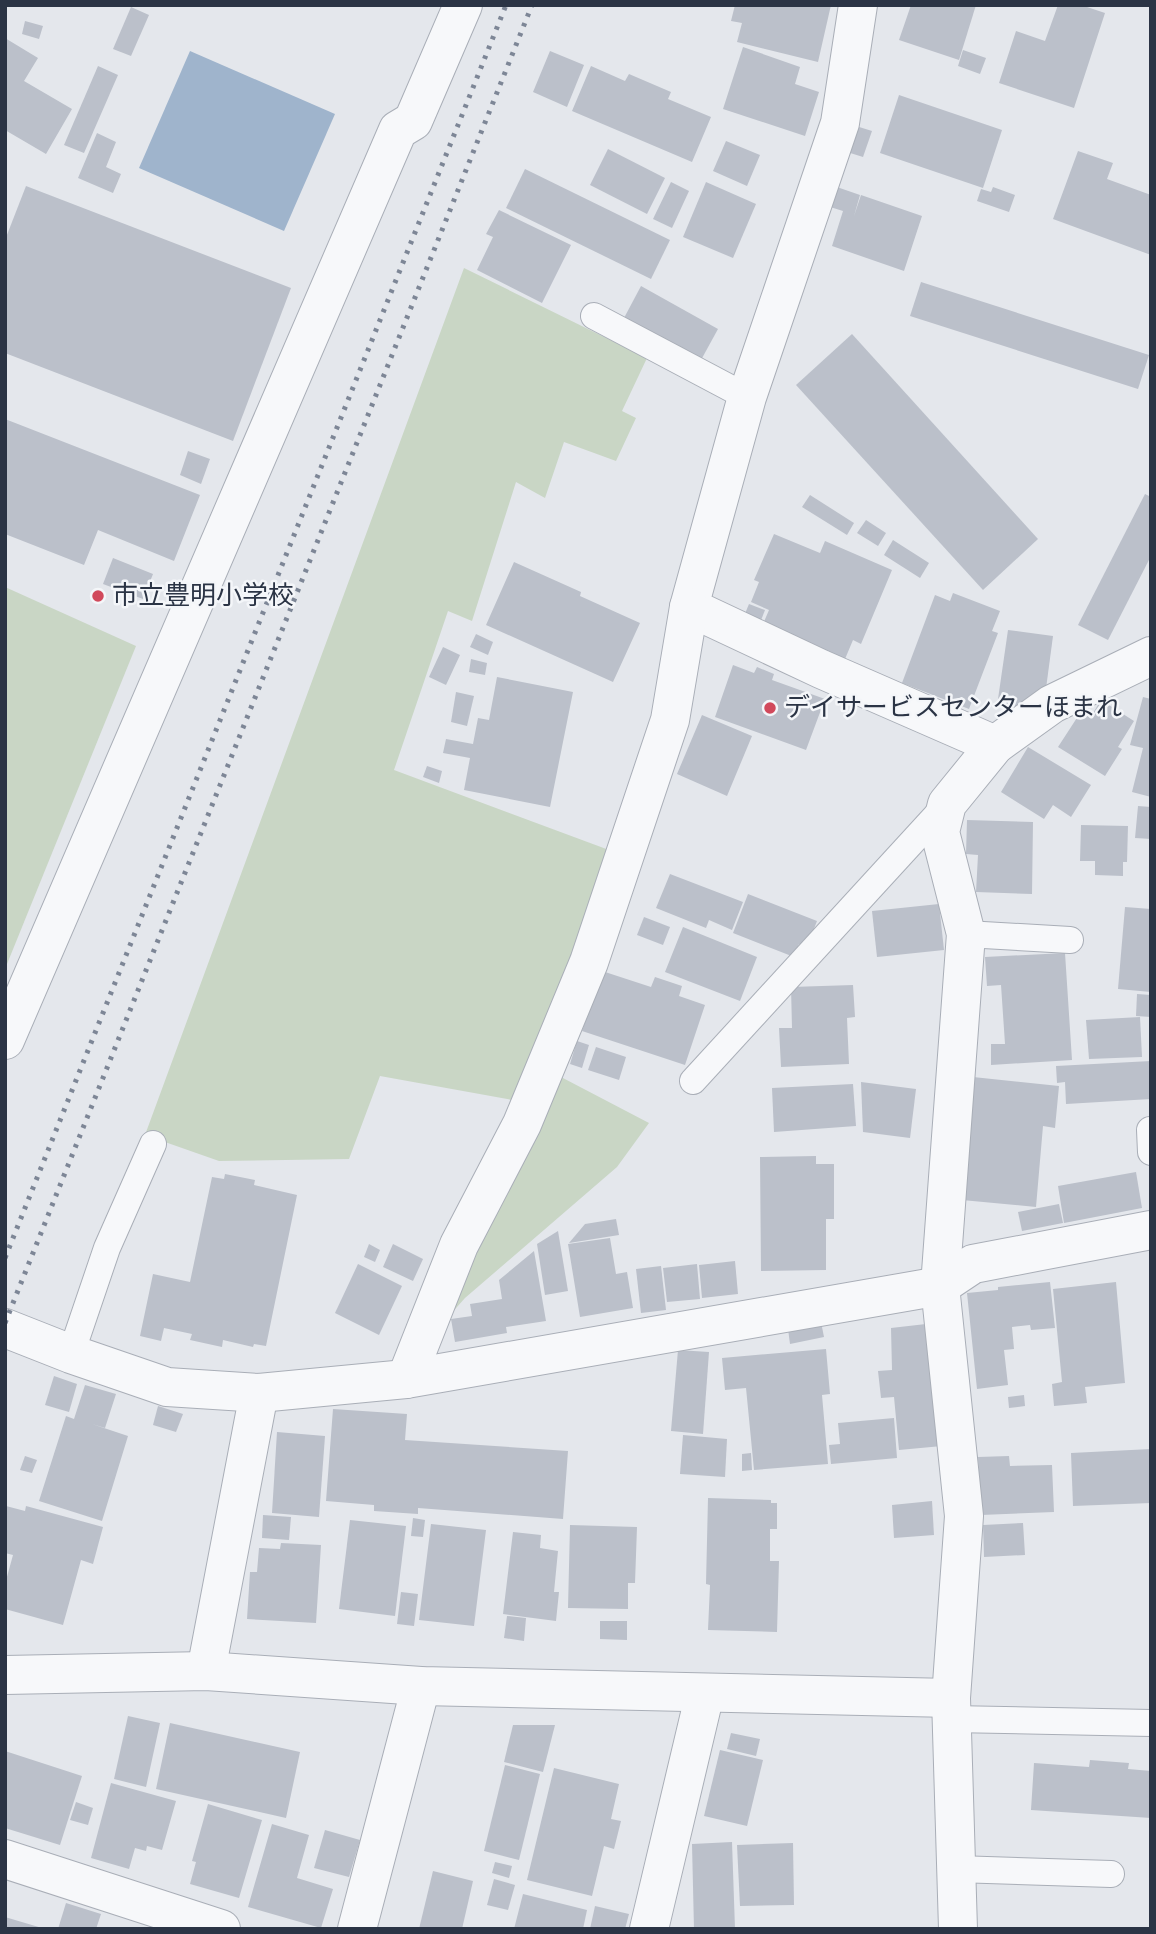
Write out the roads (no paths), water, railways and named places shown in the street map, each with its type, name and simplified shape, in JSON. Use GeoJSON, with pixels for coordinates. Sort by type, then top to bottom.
{"type":"FeatureCollection","features":[{"type":"Feature","properties":{"kind":"street"},"geometry":{"type":"LineString","coordinates":[[5,1040],[398,130],[413,121],[463,5]]}},
{"type":"Feature","properties":{"kind":"street"},"geometry":{"type":"LineString","coordinates":[[406,1379],[458,1244],[522,1124],[589,962],[670,720],[689,607],[747,397],[840,123],[858,5]]}},
{"type":"Feature","properties":{"kind":"street"},"geometry":{"type":"LineString","coordinates":[[689,607],[821,669],[995,745]]}},
{"type":"Feature","properties":{"kind":"street"},"geometry":{"type":"LineString","coordinates":[[958,1929],[951,1709],[964,1516],[940,1286],[965,934],[940,832],[947,804],[995,745],[1052,704],[1151,656]]}},
{"type":"Feature","properties":{"kind":"street"},"geometry":{"type":"LineString","coordinates":[[5,1328],[167,1387],[259,1393],[406,1379],[940,1286],[973,1264],[1151,1230]]}},
{"type":"Feature","properties":{"kind":"street"},"geometry":{"type":"LineString","coordinates":[[206,1671],[259,1393]]}},
{"type":"Feature","properties":{"kind":"street"},"geometry":{"type":"LineString","coordinates":[[5,1675],[206,1671],[421,1686],[705,1693],[951,1709]]}},
{"type":"Feature","properties":{"kind":"street"},"geometry":{"type":"LineString","coordinates":[[357,1929],[421,1686]]}},
{"type":"Feature","properties":{"kind":"street"},"geometry":{"type":"LineString","coordinates":[[649,1929],[705,1693]]}},
{"type":"Feature","properties":{"kind":"street"},"geometry":{"type":"LineString","coordinates":[[5,1859],[221,1929]]}},
{"type":"Feature","properties":{"kind":"lane"},"geometry":{"type":"LineString","coordinates":[[594,316],[747,397]]}},
{"type":"Feature","properties":{"kind":"lane"},"geometry":{"type":"LineString","coordinates":[[693,1081],[947,804]]}},
{"type":"Feature","properties":{"kind":"lane"},"geometry":{"type":"LineString","coordinates":[[965,934],[1070,940]]}},
{"type":"Feature","properties":{"kind":"lane"},"geometry":{"type":"LineString","coordinates":[[65,1352],[153,1144]]}},
{"type":"Feature","properties":{"kind":"lane"},"geometry":{"type":"LineString","coordinates":[[951,1709],[1151,1723]]}},
{"type":"Feature","properties":{"kind":"lane"},"geometry":{"type":"LineString","coordinates":[[956,1869],[1111,1874]]}},
{"type":"Feature","properties":{"kind":"water"},"geometry":{"type":"Polygon","coordinates":[[[190,51],[335,114],[284,231],[139,168],[190,51]]]}},
{"type":"Feature","properties":{"kind":"railway"},"geometry":{"type":"LineString","coordinates":[[5,1258],[506,5]]}},
{"type":"Feature","properties":{"kind":"railway"},"geometry":{"type":"LineString","coordinates":[[5,1323],[532,5]]}},
{"type":"Feature","properties":{"kind":"place","name":"市立豊明小学校"},"geometry":{"type":"Point","coordinates":[98,596]}},
{"type":"Feature","properties":{"kind":"place","name":"デイサービスセンターほまれ"},"geometry":{"type":"Point","coordinates":[770,708]}}]}
